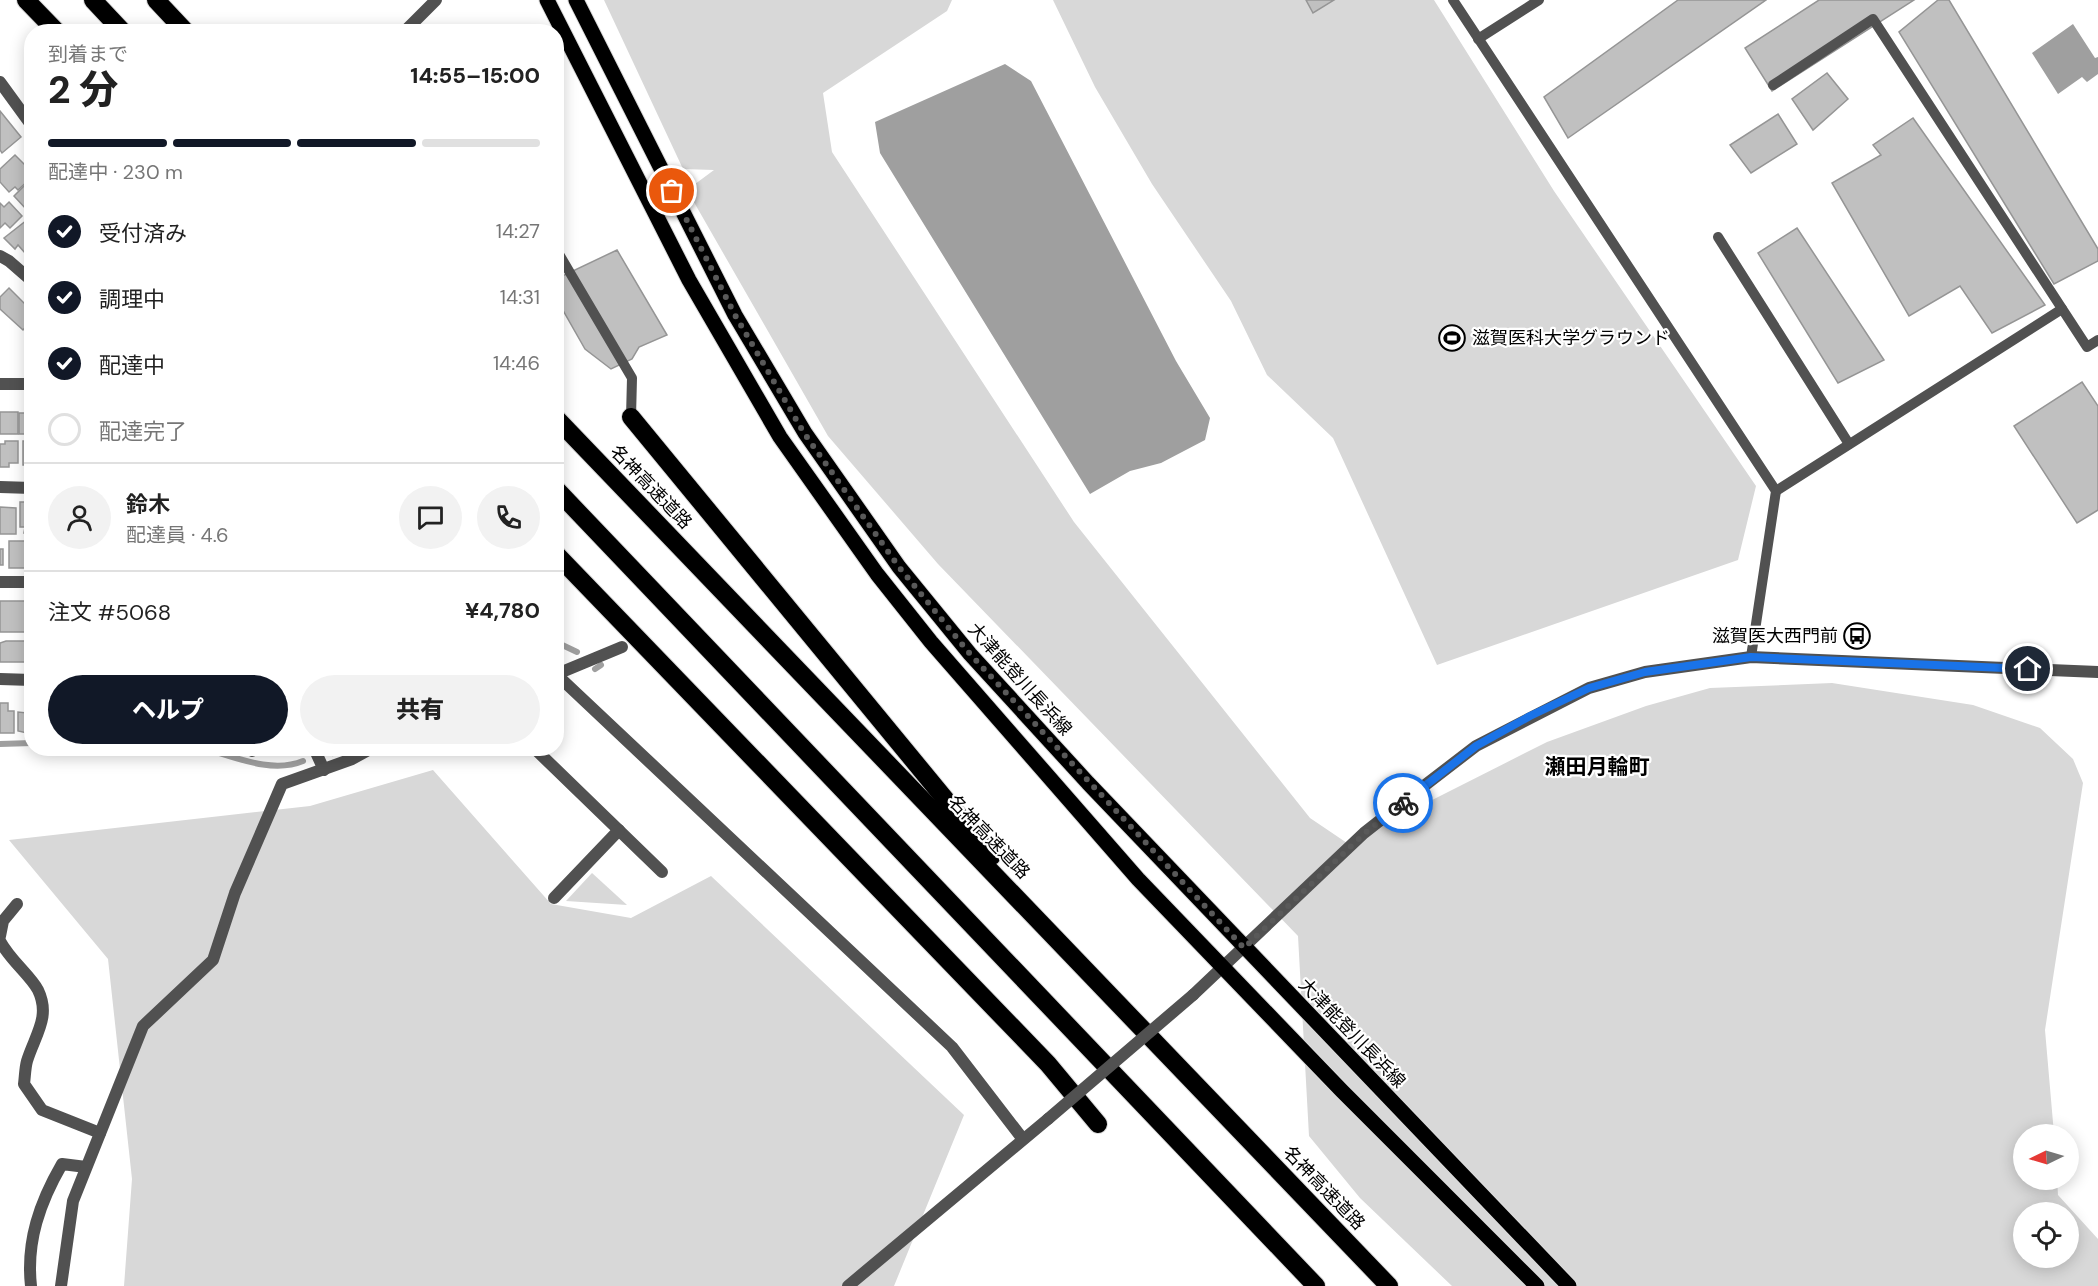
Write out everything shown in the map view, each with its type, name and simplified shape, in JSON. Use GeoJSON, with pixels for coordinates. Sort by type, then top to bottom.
{"type":"FeatureCollection","features":[{"type":"Feature","properties":{"kind":"highway"},"geometry":{"type":"LineString","coordinates":[[26,0],[49,24]]}},
{"type":"Feature","properties":{"kind":"highway"},"geometry":{"type":"LineString","coordinates":[[93,0],[116,24]]}},
{"type":"Feature","properties":{"kind":"highway"},"geometry":{"type":"LineString","coordinates":[[156,0],[178,24]]}},
{"type":"Feature","properties":{"kind":"highway"},"geometry":{"type":"LineString","coordinates":[[632,417],[985,846],[1057,938]]}},
{"type":"Feature","properties":{"kind":"highway","name":"名神高速道路"},"geometry":{"type":"LineString","coordinates":[[564,426],[1389,1286]]}},
{"type":"Feature","properties":{"kind":"highway"},"geometry":{"type":"LineString","coordinates":[[564,497],[1316,1286]]}},
{"type":"Feature","properties":{"kind":"highway"},"geometry":{"type":"LineString","coordinates":[[564,562],[1048,1064],[1098,1125]]}},
{"type":"Feature","properties":{"kind":"main road"},"geometry":{"type":"LineString","coordinates":[[547,0],[559,24]]}},
{"type":"Feature","properties":{"kind":"main road","name":"大津能登川長浜線"},"geometry":{"type":"LineString","coordinates":[[576,0],[735,315],[804,433],[899,567],[970,654],[1244,948],[1569,1286]]}},
{"type":"Feature","properties":{"kind":"main road"},"geometry":{"type":"LineString","coordinates":[[564,34],[688,280],[780,437],[833,515],[931,642],[1138,879],[1342,1091],[1537,1286]]}},
{"type":"Feature","properties":{"kind":"street"},"geometry":{"type":"LineString","coordinates":[[413,24],[436,0]]}},
{"type":"Feature","properties":{"kind":"street"},"geometry":{"type":"LineString","coordinates":[[0,82],[24,115]]}},
{"type":"Feature","properties":{"kind":"street"},"geometry":{"type":"LineString","coordinates":[[0,256],[24,274]]}},
{"type":"Feature","properties":{"kind":"street"},"geometry":{"type":"LineString","coordinates":[[0,384],[24,384]]}},
{"type":"Feature","properties":{"kind":"street"},"geometry":{"type":"LineString","coordinates":[[0,488],[24,488]]}},
{"type":"Feature","properties":{"kind":"street"},"geometry":{"type":"LineString","coordinates":[[0,582],[24,582]]}},
{"type":"Feature","properties":{"kind":"street"},"geometry":{"type":"LineString","coordinates":[[564,671],[622,647]]}},
{"type":"Feature","properties":{"kind":"street"},"geometry":{"type":"LineString","coordinates":[[848,1286],[1225,967],[1365,833],[1476,746],[1589,688],[1645,672],[1751,657],[2098,672]]}},
{"type":"Feature","properties":{"kind":"street"},"geometry":{"type":"LineString","coordinates":[[0,679],[24,680]]}},
{"type":"Feature","properties":{"kind":"street"},"geometry":{"type":"LineString","coordinates":[[564,681],[944,1038],[1022,1138]]}},
{"type":"Feature","properties":{"kind":"street"},"geometry":{"type":"LineString","coordinates":[[318,756],[324,770]]}},
{"type":"Feature","properties":{"kind":"street"},"geometry":{"type":"LineString","coordinates":[[61,1286],[72,1202],[143,1026],[213,960],[235,893],[282,784],[324,770],[355,756]]}},
{"type":"Feature","properties":{"kind":"street"},"geometry":{"type":"LineString","coordinates":[[542,756],[662,872]]}},
{"type":"Feature","properties":{"kind":"street"},"geometry":{"type":"LineString","coordinates":[[554,898],[619,830]]}},
{"type":"Feature","properties":{"kind":"street"},"geometry":{"type":"LineString","coordinates":[[0,936],[3,921],[17,904]]}},
{"type":"Feature","properties":{"kind":"street"},"geometry":{"type":"LineString","coordinates":[[0,941],[9,958],[37,987],[44,1007],[42,1026],[27,1062],[24,1084],[42,1110],[100,1133]]}},
{"type":"Feature","properties":{"kind":"street"},"geometry":{"type":"LineString","coordinates":[[31,1286],[29,1266],[43,1196],[62,1164],[86,1167]]}},
{"type":"Feature","properties":{"kind":"lane"},"geometry":{"type":"LineString","coordinates":[[1453,0],[1776,491],[1751,657]]}},
{"type":"Feature","properties":{"kind":"lane"},"geometry":{"type":"LineString","coordinates":[[1478,39],[1539,0]]}},
{"type":"Feature","properties":{"kind":"lane"},"geometry":{"type":"LineString","coordinates":[[1773,85],[1873,19],[2086,347],[2098,340]]}},
{"type":"Feature","properties":{"kind":"lane"},"geometry":{"type":"LineString","coordinates":[[1718,237],[1849,444]]}},
{"type":"Feature","properties":{"kind":"lane"},"geometry":{"type":"LineString","coordinates":[[564,263],[632,378],[632,417]]}},
{"type":"Feature","properties":{"kind":"lane"},"geometry":{"type":"LineString","coordinates":[[1776,491],[2062,309]]}},
{"type":"Feature","properties":{"kind":"shaded area"},"geometry":{"type":"Polygon","coordinates":[[[604,0],[952,0],[947,11],[823,93],[832,152],[1074,522],[1310,818],[1347,843],[1547,742],[1646,706],[1710,688],[1832,683],[1973,705],[2040,728],[2073,759],[2083,783],[2045,1030],[2053,1124],[2013,1124],[2013,1190],[2058,1190],[2058,1195],[2064,1202],[2013,1202],[2013,1268],[2079,1268],[2079,1218],[2098,1239],[2098,1286],[1452,1286],[1360,1198],[1309,1136],[1298,936],[938,564],[828,436],[687,190],[714,170],[683,169],[604,0]]]}},
{"type":"Feature","properties":{"kind":"shaded area","name":"滋賀医科大学グラウンド"},"geometry":{"type":"Polygon","coordinates":[[[1053,0],[1434,0],[1554,191],[1756,486],[1738,560],[1437,665],[1333,438],[1267,375],[1231,301],[1152,184],[1095,87],[1053,0]]]}},
{"type":"Feature","properties":{"kind":"shaded area"},"geometry":{"type":"Polygon","coordinates":[[[2073,24],[2095,58],[2098,57],[2098,74],[2087,82],[2082,77],[2058,94],[2032,53],[2073,24]]]}},
{"type":"Feature","properties":{"kind":"shaded area"},"geometry":{"type":"Polygon","coordinates":[[[1005,64],[1031,81],[1176,361],[1210,418],[1205,440],[1161,463],[1130,471],[1090,494],[880,153],[875,122],[1005,64]]]}},
{"type":"Feature","properties":{"kind":"shaded area"},"geometry":{"type":"Polygon","coordinates":[[[433,770],[551,904],[631,918],[711,876],[964,1115],[894,1286],[124,1286],[132,1179],[108,959],[9,840],[310,806],[433,770]]]}},
{"type":"Feature","properties":{"kind":"shaded area"},"geometry":{"type":"Polygon","coordinates":[[[592,873],[627,905],[566,901],[592,873]]]}},
{"type":"Feature","properties":{"kind":"building"},"geometry":{"type":"Polygon","coordinates":[[[1306,0],[1334,0],[1313,13],[1306,0]]]}},
{"type":"Feature","properties":{"kind":"building"},"geometry":{"type":"Polygon","coordinates":[[[1678,0],[1766,0],[1568,138],[1544,97],[1678,0]]]}},
{"type":"Feature","properties":{"kind":"building"},"geometry":{"type":"Polygon","coordinates":[[[1819,0],[1914,0],[1772,91],[1745,48],[1819,0]]]}},
{"type":"Feature","properties":{"kind":"building"},"geometry":{"type":"Polygon","coordinates":[[[1938,0],[1949,0],[2098,249],[2098,261],[2054,284],[1899,32],[1938,0]]]}},
{"type":"Feature","properties":{"kind":"building"},"geometry":{"type":"Polygon","coordinates":[[[1827,73],[1848,99],[1813,130],[1792,99],[1827,73]]]}},
{"type":"Feature","properties":{"kind":"building"},"geometry":{"type":"Polygon","coordinates":[[[0,111],[21,137],[2,153],[0,150],[0,111]]]}},
{"type":"Feature","properties":{"kind":"building"},"geometry":{"type":"Polygon","coordinates":[[[1778,114],[1797,144],[1751,173],[1730,145],[1778,114]]]}},
{"type":"Feature","properties":{"kind":"building"},"geometry":{"type":"Polygon","coordinates":[[[1913,118],[2045,305],[1992,333],[1960,286],[1909,316],[1832,183],[1881,155],[1873,145],[1913,118]]]}},
{"type":"Feature","properties":{"kind":"building"},"geometry":{"type":"Polygon","coordinates":[[[15,155],[24,164],[24,184],[18,190],[15,187],[9,192],[0,182],[0,169],[15,155]]]}},
{"type":"Feature","properties":{"kind":"building"},"geometry":{"type":"Polygon","coordinates":[[[24,186],[24,207],[14,196],[24,186]]]}},
{"type":"Feature","properties":{"kind":"building"},"geometry":{"type":"Polygon","coordinates":[[[9,202],[22,216],[10,228],[5,223],[0,228],[0,203],[4,207],[9,202]]]}},
{"type":"Feature","properties":{"kind":"building"},"geometry":{"type":"Polygon","coordinates":[[[24,222],[24,252],[18,245],[15,249],[4,238],[24,222]]]}},
{"type":"Feature","properties":{"kind":"building"},"geometry":{"type":"Polygon","coordinates":[[[1797,228],[1884,360],[1838,383],[1758,253],[1797,228]]]}},
{"type":"Feature","properties":{"kind":"building"},"geometry":{"type":"Polygon","coordinates":[[[617,250],[667,335],[639,347],[632,359],[611,369],[585,349],[564,312],[564,275],[617,250]]]}},
{"type":"Feature","properties":{"kind":"building"},"geometry":{"type":"Polygon","coordinates":[[[9,288],[24,303],[23,330],[0,309],[0,297],[9,288]]]}},
{"type":"Feature","properties":{"kind":"building"},"geometry":{"type":"Polygon","coordinates":[[[2082,382],[2098,406],[2098,510],[2077,523],[2014,426],[2082,382]]]}},
{"type":"Feature","properties":{"kind":"building"},"geometry":{"type":"Polygon","coordinates":[[[0,412],[18,412],[18,434],[0,434],[0,412]]]}},
{"type":"Feature","properties":{"kind":"building"},"geometry":{"type":"Polygon","coordinates":[[[19,413],[24,413],[24,434],[19,434],[19,413]]]}},
{"type":"Feature","properties":{"kind":"building"},"geometry":{"type":"Polygon","coordinates":[[[5,441],[18,441],[18,463],[9,463],[9,467],[0,467],[0,444],[5,444],[5,441]]]}},
{"type":"Feature","properties":{"kind":"building"},"geometry":{"type":"Polygon","coordinates":[[[23,441],[24,441],[24,465],[23,441]]]}},
{"type":"Feature","properties":{"kind":"building"},"geometry":{"type":"Polygon","coordinates":[[[20,502],[24,502],[24,527],[20,527],[20,502]]]}},
{"type":"Feature","properties":{"kind":"building"},"geometry":{"type":"Polygon","coordinates":[[[0,507],[16,508],[16,534],[0,534],[0,507]]]}},
{"type":"Feature","properties":{"kind":"building"},"geometry":{"type":"Polygon","coordinates":[[[9,541],[24,541],[24,568],[9,568],[9,541]]]}},
{"type":"Feature","properties":{"kind":"building"},"geometry":{"type":"Polygon","coordinates":[[[0,549],[3,549],[3,565],[0,565],[0,549]]]}},
{"type":"Feature","properties":{"kind":"building"},"geometry":{"type":"Polygon","coordinates":[[[0,601],[24,601],[24,632],[0,632],[0,601]]]}},
{"type":"Feature","properties":{"kind":"building"},"geometry":{"type":"Polygon","coordinates":[[[24,641],[24,662],[0,662],[0,643],[24,641]]]}},
{"type":"Feature","properties":{"kind":"building"},"geometry":{"type":"Polygon","coordinates":[[[0,703],[8,703],[8,711],[14,711],[14,733],[0,733],[0,703]]]}},
{"type":"Feature","properties":{"kind":"building"},"geometry":{"type":"Polygon","coordinates":[[[18,712],[24,713],[24,732],[18,731],[18,712]]]}},
{"type":"Feature","properties":{"kind":"waterway"},"geometry":{"type":"LineString","coordinates":[[564,646],[577,652]]}},
{"type":"Feature","properties":{"kind":"waterway"},"geometry":{"type":"LineString","coordinates":[[595,669],[601,665]]}},
{"type":"Feature","properties":{"kind":"waterway"},"geometry":{"type":"LineString","coordinates":[[0,744],[24,743]]}},
{"type":"Feature","properties":{"kind":"waterway"},"geometry":{"type":"LineString","coordinates":[[231,756],[253,763],[279,766],[303,761]]}},
{"type":"Feature","properties":{"kind":"way so far"},"geometry":{"type":"LineString","coordinates":[[672,191],[735,315],[804,433],[899,567],[970,654],[1244,948],[1365,833],[1403,803]]}},
{"type":"Feature","properties":{"kind":"place","name":"滋賀医科大学グラウンド"},"geometry":{"type":"Point","coordinates":[1452,338]}},
{"type":"Feature","properties":{"kind":"place","name":"滋賀医大西門前"},"geometry":{"type":"Point","coordinates":[1857,636]}},
{"type":"Feature","properties":{"kind":"district","name":"瀬田月輪町"},"geometry":{"type":"Point","coordinates":[1597,767]}},
{"type":"Feature","properties":{"kind":"route"},"geometry":{"type":"LineString","coordinates":[[1403,803],[1476,746],[1530,716],[1589,688],[1645,672],[1702,662],[1751,657],[2028,669]]}}]}
